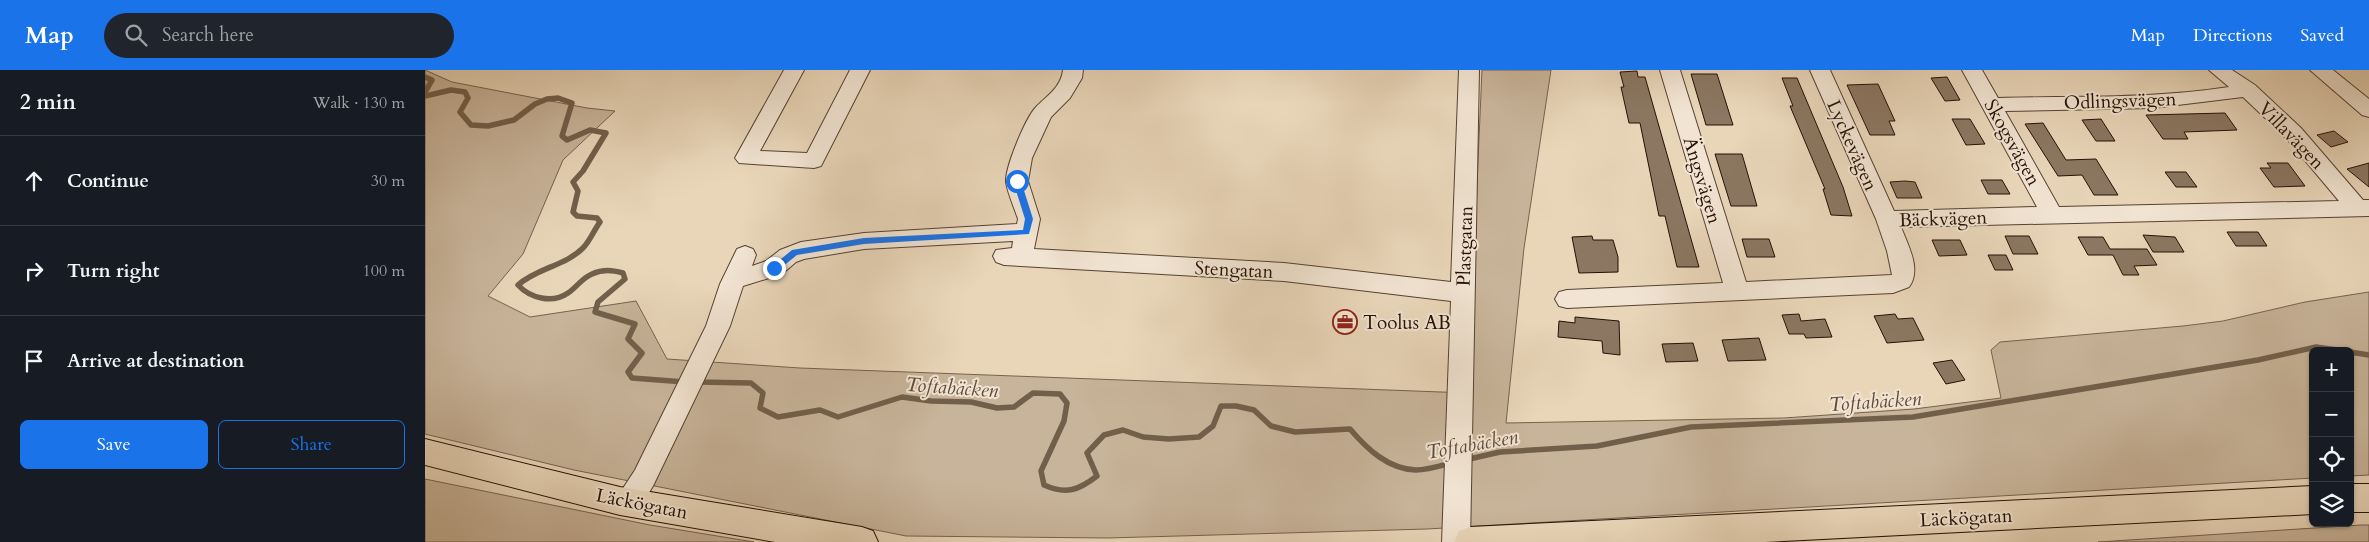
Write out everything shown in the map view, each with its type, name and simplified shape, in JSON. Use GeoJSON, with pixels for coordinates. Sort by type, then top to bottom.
{"type":"FeatureCollection","features":[{"type":"Feature","properties":{"kind":"main road","name":"Läckögatan"},"geometry":{"type":"LineString","coordinates":[[425,452],[629,502],[862,542]]}},
{"type":"Feature","properties":{"kind":"main road"},"geometry":{"type":"LineString","coordinates":[[2354,498],[2369,498]]}},
{"type":"Feature","properties":{"kind":"main road","name":"Läckögatan"},"geometry":{"type":"LineString","coordinates":[[1470,542],[2309,500]]}},
{"type":"Feature","properties":{"kind":"street"},"geometry":{"type":"LineString","coordinates":[[794,70],[746,158],[814,161],[860,70]]}},
{"type":"Feature","properties":{"kind":"street"},"geometry":{"type":"LineString","coordinates":[[733,280],[774,268],[788,256],[801,251],[864,241],[1026,232],[1029,219],[1017,181],[1021,158],[1041,113],[1063,92],[1072,78],[1073,70]]}},
{"type":"Feature","properties":{"kind":"street","name":"Plastgatan"},"geometry":{"type":"LineString","coordinates":[[1456,542],[1469,70]]}},
{"type":"Feature","properties":{"kind":"street","name":"Ängsvägen"},"geometry":{"type":"LineString","coordinates":[[1670,70],[1737,291]]}},
{"type":"Feature","properties":{"kind":"street","name":"Lyckevägen"},"geometry":{"type":"LineString","coordinates":[[1820,70],[1887,219]]}},
{"type":"Feature","properties":{"kind":"street","name":"Skogsvägen"},"geometry":{"type":"LineString","coordinates":[[1972,70],[2053,215]]}},
{"type":"Feature","properties":{"kind":"street","name":"Villavägen"},"geometry":{"type":"LineString","coordinates":[[2219,70],[2248,90],[2302,140],[2363,208]]}},
{"type":"Feature","properties":{"kind":"street"},"geometry":{"type":"LineString","coordinates":[[2320,70],[2369,110]]}},
{"type":"Feature","properties":{"kind":"street","name":"Odlingsvägen"},"geometry":{"type":"LineString","coordinates":[[1992,105],[2163,99],[2248,90]]}},
{"type":"Feature","properties":{"kind":"street","name":"Bäckvägen"},"geometry":{"type":"LineString","coordinates":[[1567,299],[1887,285],[1896,283],[1902,280],[1904,274],[1887,219],[2363,208]]}},
{"type":"Feature","properties":{"kind":"street","name":"Stengatan"},"geometry":{"type":"LineString","coordinates":[[1026,232],[1012,256],[1283,272],[1463,293]]}},
{"type":"Feature","properties":{"kind":"street"},"geometry":{"type":"LineString","coordinates":[[629,502],[644,478],[717,326],[733,280],[745,255]]}},
{"type":"Feature","properties":{"kind":"shaded area"},"geometry":{"type":"Polygon","coordinates":[[[425,70],[452,82],[587,108],[615,111],[563,160],[523,254],[488,296],[530,317],[636,301],[667,359],[800,368],[1468,393],[1482,70],[1551,70],[1524,248],[1506,423],[1784,418],[1914,409],[2001,398],[1991,350],[2000,342],[2223,321],[2305,302],[2369,292],[2369,475],[2354,476],[2354,347],[2309,347],[2309,478],[1427,529],[1108,538],[906,536],[574,470],[425,434],[425,70]]]}},
{"type":"Feature","properties":{"kind":"shaded area"},"geometry":{"type":"Polygon","coordinates":[[[425,479],[650,525],[754,542],[425,542],[425,479]]]}},
{"type":"Feature","properties":{"kind":"shaded area"},"geometry":{"type":"Polygon","coordinates":[[[2354,525],[2369,525],[2369,542],[2098,542],[2354,527],[2354,525]]]}},
{"type":"Feature","properties":{"kind":"building"},"geometry":{"type":"Polygon","coordinates":[[[1637,71],[1638,77],[1645,77],[1699,267],[1677,267],[1665,216],[1659,216],[1640,123],[1629,123],[1621,87],[1624,87],[1620,72],[1637,71]]]}},
{"type":"Feature","properties":{"kind":"building"},"geometry":{"type":"Polygon","coordinates":[[[1691,74],[1717,74],[1733,125],[1706,125],[1691,74]]]}},
{"type":"Feature","properties":{"kind":"building"},"geometry":{"type":"Polygon","coordinates":[[[1947,77],[1960,100],[1945,101],[1931,78],[1947,77]]]}},
{"type":"Feature","properties":{"kind":"building"},"geometry":{"type":"Polygon","coordinates":[[[1782,78],[1797,78],[1843,187],[1852,216],[1831,215],[1823,189],[1825,189],[1790,106],[1793,106],[1782,78]]]}},
{"type":"Feature","properties":{"kind":"building"},"geometry":{"type":"Polygon","coordinates":[[[1878,84],[1895,121],[1889,121],[1895,135],[1870,135],[1847,85],[1878,84]]]}},
{"type":"Feature","properties":{"kind":"building"},"geometry":{"type":"Polygon","coordinates":[[[2225,113],[2237,130],[2184,132],[2188,139],[2163,139],[2146,115],[2225,113]]]}},
{"type":"Feature","properties":{"kind":"building"},"geometry":{"type":"Polygon","coordinates":[[[1952,119],[1970,119],[1985,144],[1966,145],[1952,119]]]}},
{"type":"Feature","properties":{"kind":"building"},"geometry":{"type":"Polygon","coordinates":[[[2101,119],[2115,141],[2096,141],[2082,120],[2101,119]]]}},
{"type":"Feature","properties":{"kind":"building"},"geometry":{"type":"Polygon","coordinates":[[[2043,123],[2066,160],[2096,159],[2118,195],[2094,195],[2082,175],[2058,176],[2025,124],[2043,123]]]}},
{"type":"Feature","properties":{"kind":"building"},"geometry":{"type":"Polygon","coordinates":[[[2334,131],[2348,142],[2331,147],[2317,135],[2334,131]]]}},
{"type":"Feature","properties":{"kind":"building"},"geometry":{"type":"Polygon","coordinates":[[[1715,154],[1742,154],[1757,206],[1731,206],[1715,154]]]}},
{"type":"Feature","properties":{"kind":"building"},"geometry":{"type":"Polygon","coordinates":[[[2267,163],[2288,163],[2305,186],[2274,187],[2260,168],[2271,168],[2267,163]]]}},
{"type":"Feature","properties":{"kind":"building"},"geometry":{"type":"Polygon","coordinates":[[[2369,163],[2369,187],[2347,169],[2369,163]]]}},
{"type":"Feature","properties":{"kind":"building"},"geometry":{"type":"Polygon","coordinates":[[[2165,172],[2186,172],[2197,187],[2176,187],[2165,172]]]}},
{"type":"Feature","properties":{"kind":"building"},"geometry":{"type":"Polygon","coordinates":[[[1981,180],[2002,180],[2010,194],[1988,194],[1981,180]]]}},
{"type":"Feature","properties":{"kind":"building"},"geometry":{"type":"Polygon","coordinates":[[[1890,182],[1915,182],[1922,198],[1897,198],[1890,182]]]}},
{"type":"Feature","properties":{"kind":"building"},"geometry":{"type":"Polygon","coordinates":[[[2227,232],[2258,232],[2267,246],[2236,246],[2227,232]]]}},
{"type":"Feature","properties":{"kind":"building"},"geometry":{"type":"Polygon","coordinates":[[[2143,235],[2175,237],[2184,252],[2153,252],[2143,235]]]}},
{"type":"Feature","properties":{"kind":"building"},"geometry":{"type":"Polygon","coordinates":[[[1592,236],[1593,240],[1613,240],[1618,257],[1618,272],[1579,273],[1572,237],[1592,236]]]}},
{"type":"Feature","properties":{"kind":"building"},"geometry":{"type":"Polygon","coordinates":[[[2005,236],[2029,236],[2038,254],[2013,254],[2005,236]]]}},
{"type":"Feature","properties":{"kind":"building"},"geometry":{"type":"Polygon","coordinates":[[[2078,237],[2103,237],[2110,249],[2147,249],[2157,265],[2134,266],[2139,275],[2123,275],[2113,255],[2088,255],[2078,237]]]}},
{"type":"Feature","properties":{"kind":"building"},"geometry":{"type":"Polygon","coordinates":[[[1742,239],[1769,239],[1775,257],[1747,257],[1742,239]]]}},
{"type":"Feature","properties":{"kind":"building"},"geometry":{"type":"Polygon","coordinates":[[[1932,240],[1960,240],[1967,255],[1939,256],[1932,240]]]}},
{"type":"Feature","properties":{"kind":"building"},"geometry":{"type":"Polygon","coordinates":[[[1988,255],[2006,255],[2013,270],[1995,270],[1988,255]]]}},
{"type":"Feature","properties":{"kind":"building"},"geometry":{"type":"Polygon","coordinates":[[[1799,314],[1801,321],[1825,319],[1832,337],[1806,338],[1804,334],[1789,334],[1782,315],[1799,314]]]}},
{"type":"Feature","properties":{"kind":"building"},"geometry":{"type":"Polygon","coordinates":[[[1895,314],[1898,319],[1913,318],[1924,340],[1887,343],[1874,316],[1895,314]]]}},
{"type":"Feature","properties":{"kind":"building"},"geometry":{"type":"Polygon","coordinates":[[[1575,317],[1619,321],[1620,355],[1603,353],[1602,341],[1558,337],[1559,321],[1575,323],[1575,317]]]}},
{"type":"Feature","properties":{"kind":"building"},"geometry":{"type":"Polygon","coordinates":[[[1759,338],[1766,360],[1728,361],[1722,340],[1759,338]]]}},
{"type":"Feature","properties":{"kind":"building"},"geometry":{"type":"Polygon","coordinates":[[[1693,343],[1698,361],[1666,362],[1662,344],[1693,343]]]}},
{"type":"Feature","properties":{"kind":"building"},"geometry":{"type":"Polygon","coordinates":[[[1952,360],[1965,380],[1946,384],[1933,363],[1952,360]]]}},
{"type":"Feature","properties":{"kind":"waterway","name":"Toftabäcken"},"geometry":{"type":"LineString","coordinates":[[425,77],[432,80],[425,92]]}},
{"type":"Feature","properties":{"kind":"waterway","name":"Toftabäcken"},"geometry":{"type":"LineString","coordinates":[[425,96],[451,90],[465,92],[468,98],[460,112],[471,125],[488,126],[514,120],[535,104],[547,99],[558,98],[572,103],[562,136],[567,140],[590,130],[606,133],[583,171],[573,182],[578,191],[573,212],[577,216],[597,218],[600,222],[583,248],[576,254],[526,279],[518,285],[535,296],[548,299],[568,293],[585,278],[596,272],[607,270],[623,273],[625,279],[598,302],[595,312],[635,324],[628,339],[642,353],[628,372],[632,378],[685,382]]}},
{"type":"Feature","properties":{"kind":"waterway","name":"Toftabäcken"},"geometry":{"type":"LineString","coordinates":[[1465,460],[1500,452],[1597,446],[1691,427],[1913,417],[2258,360],[2309,349]]}},
{"type":"Feature","properties":{"kind":"waterway","name":"Toftabäcken"},"geometry":{"type":"LineString","coordinates":[[2354,353],[2369,355]]}},
{"type":"Feature","properties":{"kind":"waterway","name":"Toftabäcken"},"geometry":{"type":"LineString","coordinates":[[697,382],[751,383],[763,393],[760,408],[778,417],[820,410],[838,417],[902,397],[931,401],[971,402],[997,408],[1014,407],[1033,393],[1060,394],[1067,403],[1064,421],[1041,471],[1044,485],[1059,490],[1078,488],[1097,476],[1087,453],[1104,435],[1123,430],[1143,437],[1169,439],[1199,437],[1213,426],[1221,406],[1236,406],[1254,410],[1271,426],[1295,432],[1350,429],[1379,457],[1406,469],[1434,468],[1451,463]]}},
{"type":"Feature","properties":{"kind":"place","name":"Toolus AB"},"geometry":{"type":"Point","coordinates":[1345,322]}},
{"type":"Feature","properties":{"kind":"route"},"geometry":{"type":"LineString","coordinates":[[774,268],[795,252],[864,241],[1026,232],[1029,219],[1017,181]]}}]}
